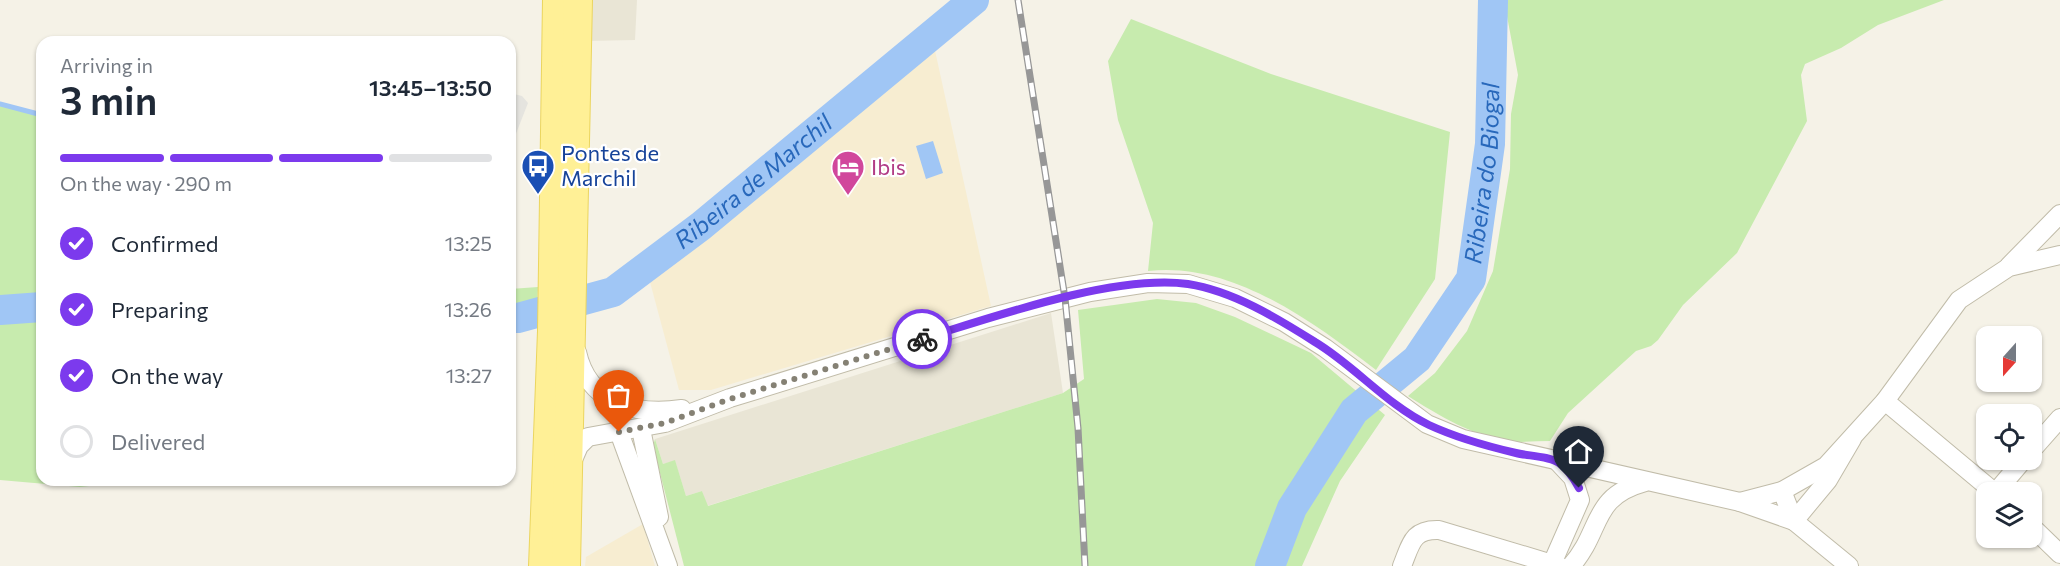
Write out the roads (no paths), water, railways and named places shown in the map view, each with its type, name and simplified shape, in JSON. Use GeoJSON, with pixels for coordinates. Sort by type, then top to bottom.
{"type":"FeatureCollection","features":[{"type":"Feature","properties":{"kind":"main road"},"geometry":{"type":"LineString","coordinates":[[557,0],[564,277]]}},
{"type":"Feature","properties":{"kind":"main road"},"geometry":{"type":"LineString","coordinates":[[543,566],[562,333],[578,0]]}},
{"type":"Feature","properties":{"kind":"main road"},"geometry":{"type":"LineString","coordinates":[[562,333],[570,466],[566,566]]}},
{"type":"Feature","properties":{"kind":"street"},"geometry":{"type":"LineString","coordinates":[[1740,502],[1782,491],[1826,466],[1885,401],[1959,300],[2009,267],[2060,214]]}},
{"type":"Feature","properties":{"kind":"street"},"geometry":{"type":"LineString","coordinates":[[2009,267],[2060,255]]}},
{"type":"Feature","properties":{"kind":"street"},"geometry":{"type":"LineString","coordinates":[[570,466],[579,446],[588,437],[665,423],[730,399],[988,318],[1090,292],[1148,283],[1188,284],[1236,298],[1309,338],[1427,424],[1463,440],[1599,474],[1647,481],[1740,502],[1794,521],[1849,566]]}},
{"type":"Feature","properties":{"kind":"street"},"geometry":{"type":"LineString","coordinates":[[562,333],[589,382],[615,403],[660,412],[730,399]]}},
{"type":"Feature","properties":{"kind":"street"},"geometry":{"type":"LineString","coordinates":[[1885,401],[1983,482]]}},
{"type":"Feature","properties":{"kind":"street"},"geometry":{"type":"LineString","coordinates":[[2042,439],[2060,418]]}},
{"type":"Feature","properties":{"kind":"street"},"geometry":{"type":"LineString","coordinates":[[641,429],[669,566]]}},
{"type":"Feature","properties":{"kind":"street"},"geometry":{"type":"LineString","coordinates":[[619,432],[669,566]]}},
{"type":"Feature","properties":{"kind":"street"},"geometry":{"type":"LineString","coordinates":[[1794,521],[1828,480],[1852,439]]}},
{"type":"Feature","properties":{"kind":"street"},"geometry":{"type":"LineString","coordinates":[[1558,462],[1574,478],[1580,500]]}},
{"type":"Feature","properties":{"kind":"street"},"geometry":{"type":"LineString","coordinates":[[2004,482],[2014,470]]}},
{"type":"Feature","properties":{"kind":"street"},"geometry":{"type":"LineString","coordinates":[[1560,566],[1560,544],[1580,500],[1599,474]]}},
{"type":"Feature","properties":{"kind":"street"},"geometry":{"type":"LineString","coordinates":[[1599,474],[1602,488],[1601,512]]}},
{"type":"Feature","properties":{"kind":"street"},"geometry":{"type":"LineString","coordinates":[[1560,566],[1586,547],[1601,512],[1610,498],[1630,486],[1647,481]]}},
{"type":"Feature","properties":{"kind":"street"},"geometry":{"type":"LineString","coordinates":[[1782,491],[1794,521]]}},
{"type":"Feature","properties":{"kind":"street"},"geometry":{"type":"LineString","coordinates":[[1402,566],[1415,536],[1425,530],[1439,530],[1560,566]]}},
{"type":"Feature","properties":{"kind":"street"},"geometry":{"type":"LineString","coordinates":[[2042,537],[2060,554]]}},
{"type":"Feature","properties":{"kind":"street"},"geometry":{"type":"LineString","coordinates":[[1533,558],[1546,554],[1560,544]]}},
{"type":"Feature","properties":{"kind":"street"},"geometry":{"type":"LineString","coordinates":[[1586,547],[1590,566]]}},
{"type":"Feature","properties":{"kind":"water"},"geometry":{"type":"Polygon","coordinates":[[[933,141],[943,173],[926,179],[916,146],[933,141]]]}},
{"type":"Feature","properties":{"kind":"waterway","name":"Ribeira de Marchil"},"geometry":{"type":"LineString","coordinates":[[516,318],[613,292],[701,226],[974,0]]}},
{"type":"Feature","properties":{"kind":"waterway","name":"Ribeira do Biogal"},"geometry":{"type":"LineString","coordinates":[[1270,566],[1292,508],[1354,411],[1417,359],[1471,279],[1490,144],[1493,0]]}},
{"type":"Feature","properties":{"kind":"waterway"},"geometry":{"type":"LineString","coordinates":[[0,104],[36,113]]}},
{"type":"Feature","properties":{"kind":"waterway","name":"Ribeira de Marchil"},"geometry":{"type":"LineString","coordinates":[[0,310],[36,307]]}},
{"type":"Feature","properties":{"kind":"railway"},"geometry":{"type":"LineString","coordinates":[[1018,0],[1065,298],[1078,428],[1085,566]]}},
{"type":"Feature","properties":{"kind":"place","name":"Pontes de Marchil"},"geometry":{"type":"Point","coordinates":[538,195]}},
{"type":"Feature","properties":{"kind":"place","name":"Ibis"},"geometry":{"type":"Point","coordinates":[848,196]}}]}
